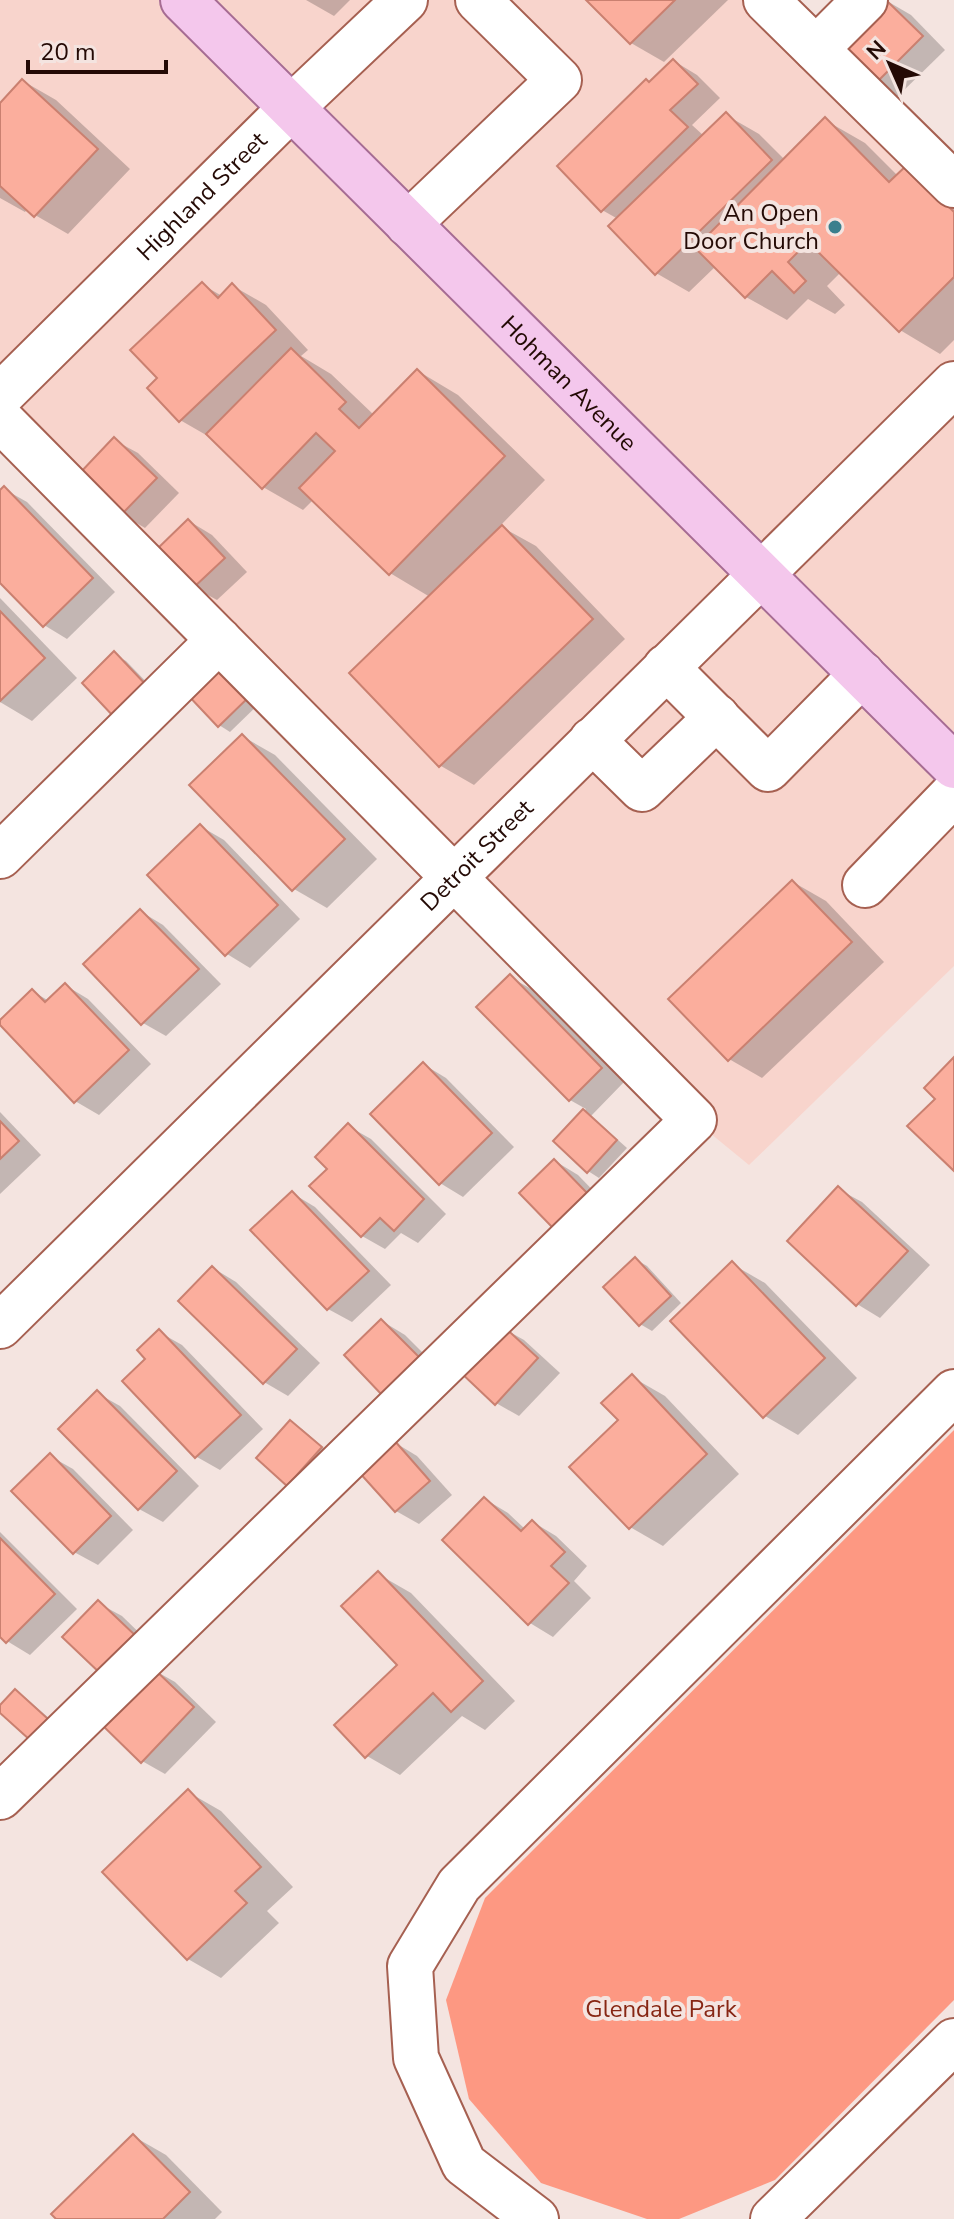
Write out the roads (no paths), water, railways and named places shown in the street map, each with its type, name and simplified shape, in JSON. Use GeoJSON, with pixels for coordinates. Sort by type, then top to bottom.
{"type":"FeatureCollection","features":[{"type":"Feature","properties":{"kind":"main road","name":"Hohman Avenue"},"geometry":{"type":"LineString","coordinates":[[183,0],[954,766]]}},
{"type":"Feature","properties":{"kind":"street","name":"Highland Street"},"geometry":{"type":"LineString","coordinates":[[0,396],[291,108],[405,0]]}},
{"type":"Feature","properties":{"kind":"street"},"geometry":{"type":"LineString","coordinates":[[408,224],[559,80],[478,0]]}},
{"type":"Feature","properties":{"kind":"street"},"geometry":{"type":"LineString","coordinates":[[766,0],[954,185]]}},
{"type":"Feature","properties":{"kind":"street"},"geometry":{"type":"LineString","coordinates":[[816,49],[865,0]]}},
{"type":"Feature","properties":{"kind":"street","name":"Detroit Street"},"geometry":{"type":"LineString","coordinates":[[0,1326],[954,384]]}},
{"type":"Feature","properties":{"kind":"street"},"geometry":{"type":"LineString","coordinates":[[0,419],[694,1120],[0,1797]]}},
{"type":"Feature","properties":{"kind":"street"},"geometry":{"type":"LineString","coordinates":[[0,856],[219,640]]}},
{"type":"Feature","properties":{"kind":"street"},"geometry":{"type":"LineString","coordinates":[[666,667],[768,769],[862,674]]}},
{"type":"Feature","properties":{"kind":"street"},"geometry":{"type":"LineString","coordinates":[[592,740],[642,789],[717,717]]}},
{"type":"Feature","properties":{"kind":"street"},"geometry":{"type":"LineString","coordinates":[[865,885],[954,793]]}},
{"type":"Feature","properties":{"kind":"street"},"geometry":{"type":"LineString","coordinates":[[536,2219],[464,2164],[416,2058],[410,1966],[459,1885],[954,1392]]}},
{"type":"Feature","properties":{"kind":"street"},"geometry":{"type":"LineString","coordinates":[[773,2219],[954,2041]]}},
{"type":"Feature","properties":{"kind":"place","name":"An Open Door Church"},"geometry":{"type":"Point","coordinates":[835,227]}},
{"type":"Feature","properties":{"kind":"park label","name":"Glendale Park"},"geometry":{"type":"Point","coordinates":[661,2009]}}]}
